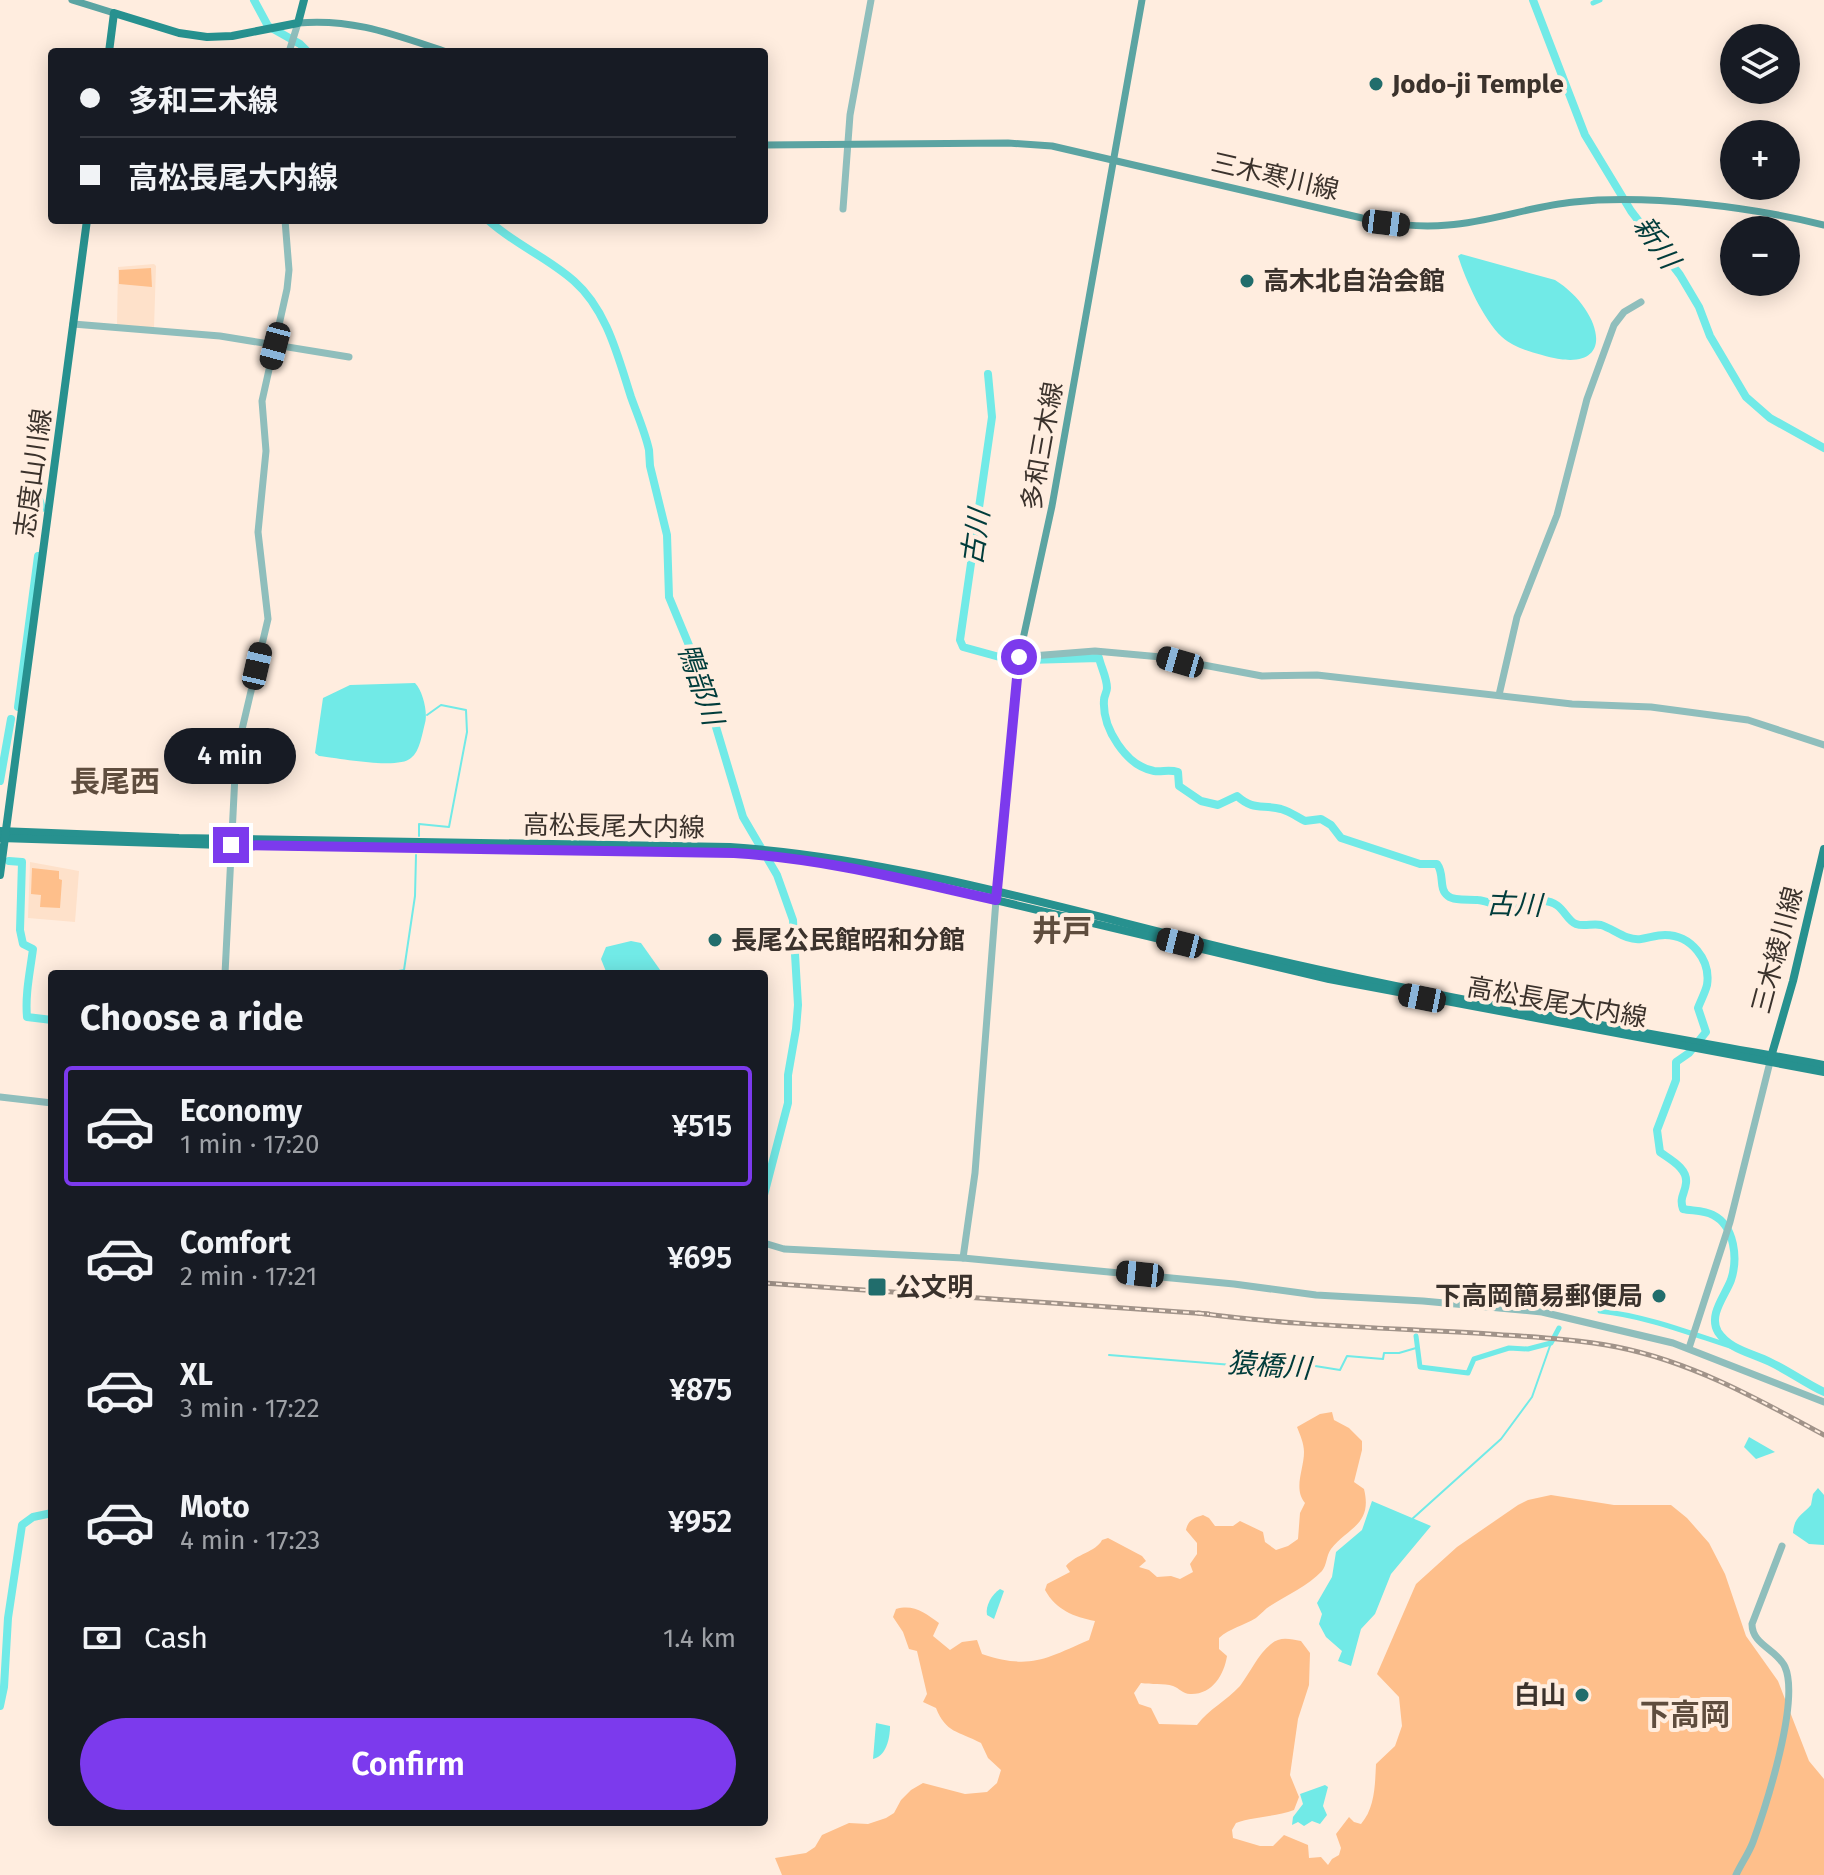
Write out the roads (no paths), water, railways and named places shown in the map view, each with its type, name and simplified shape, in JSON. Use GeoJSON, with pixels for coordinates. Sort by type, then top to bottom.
{"type":"FeatureCollection","features":[{"type":"Feature","properties":{"kind":"main road"},"geometry":{"type":"LineString","coordinates":[[72,0],[194,36],[221,37],[288,24],[297,28],[329,20],[359,24],[434,48]]}},
{"type":"Feature","properties":{"kind":"main road"},"geometry":{"type":"LineString","coordinates":[[297,28],[304,0]]}},
{"type":"Feature","properties":{"kind":"main road","name":"多和三木線"},"geometry":{"type":"LineString","coordinates":[[997,897],[1019,657],[1052,506],[1142,0]]}},
{"type":"Feature","properties":{"kind":"main road"},"geometry":{"type":"LineString","coordinates":[[110,48],[114,13]]}},
{"type":"Feature","properties":{"kind":"main road","name":"三木寒川線"},"geometry":{"type":"LineString","coordinates":[[768,145],[1035,144],[1073,149],[1362,218],[1405,225],[1459,224],[1556,204],[1599,200],[1639,200],[1734,209],[1824,225]]}},
{"type":"Feature","properties":{"kind":"main road","name":"志度山川線"},"geometry":{"type":"LineString","coordinates":[[0,875],[86,224]]}},
{"type":"Feature","properties":{"kind":"main road","name":"高松長尾大内線"},"geometry":{"type":"LineString","coordinates":[[3,835],[781,853],[997,897],[1423,992],[1824,1072]]}},
{"type":"Feature","properties":{"kind":"main road","name":"三木綾川線"},"geometry":{"type":"LineString","coordinates":[[1771,1059],[1824,849]]}},
{"type":"Feature","properties":{"kind":"main road","name":"高松長尾大内線"},"geometry":{"type":"LineString","coordinates":[[997,897],[1329,979],[1697,1045]]}},
{"type":"Feature","properties":{"kind":"main road","name":"高松長尾大内線"},"geometry":{"type":"LineString","coordinates":[[1771,1059],[1824,1065]]}},
{"type":"Feature","properties":{"kind":"street"},"geometry":{"type":"LineString","coordinates":[[843,209],[847,143],[871,0]]}},
{"type":"Feature","properties":{"kind":"street"},"geometry":{"type":"LineString","coordinates":[[290,48],[297,28]]}},
{"type":"Feature","properties":{"kind":"street"},"geometry":{"type":"LineString","coordinates":[[225,970],[236,755],[268,619],[258,521],[265,461],[263,390],[283,314],[289,270],[285,224]]}},
{"type":"Feature","properties":{"kind":"street"},"geometry":{"type":"LineString","coordinates":[[1499,695],[1517,617],[1557,515],[1592,384],[1618,318],[1641,302]]}},
{"type":"Feature","properties":{"kind":"street"},"geometry":{"type":"LineString","coordinates":[[73,324],[220,336],[349,357]]}},
{"type":"Feature","properties":{"kind":"street"},"geometry":{"type":"LineString","coordinates":[[1019,657],[1095,651],[1161,657],[1262,676],[1317,675],[1572,704],[1651,707],[1748,720],[1824,745]]}},
{"type":"Feature","properties":{"kind":"street"},"geometry":{"type":"LineString","coordinates":[[963,1258],[975,1173],[997,897]]}},
{"type":"Feature","properties":{"kind":"street"},"geometry":{"type":"LineString","coordinates":[[1689,1348],[1725,1240],[1771,1059]]}},
{"type":"Feature","properties":{"kind":"street"},"geometry":{"type":"LineString","coordinates":[[0,1097],[48,1103]]}},
{"type":"Feature","properties":{"kind":"street"},"geometry":{"type":"LineString","coordinates":[[768,1244],[784,1249],[963,1258],[1219,1282],[1316,1295],[1542,1312],[1689,1348],[1824,1402]]}},
{"type":"Feature","properties":{"kind":"street"},"geometry":{"type":"LineString","coordinates":[[1736,1875],[1752,1844],[1785,1723],[1786,1668],[1755,1637],[1752,1624],[1782,1546]]}},
{"type":"Feature","properties":{"kind":"water"},"geometry":{"type":"Polygon","coordinates":[[[1461,254],[1555,280],[1584,307],[1593,323],[1596,337],[1594,349],[1584,357],[1567,360],[1531,352],[1506,340],[1488,320],[1476,299],[1458,256],[1461,254]]]}},
{"type":"Feature","properties":{"kind":"water"},"geometry":{"type":"Polygon","coordinates":[[[415,683],[422,697],[426,719],[419,747],[411,758],[381,763],[315,753],[323,698],[350,685],[415,683]]]}},
{"type":"Feature","properties":{"kind":"water"},"geometry":{"type":"Polygon","coordinates":[[[631,941],[641,943],[660,970],[605,970],[601,959],[606,947],[631,941]]]}},
{"type":"Feature","properties":{"kind":"water"},"geometry":{"type":"Polygon","coordinates":[[[1749,1437],[1775,1452],[1756,1459],[1744,1447],[1749,1437]]]}},
{"type":"Feature","properties":{"kind":"water"},"geometry":{"type":"Polygon","coordinates":[[[1818,1488],[1824,1495],[1824,1545],[1809,1544],[1793,1533],[1797,1520],[1811,1505],[1818,1488]]]}},
{"type":"Feature","properties":{"kind":"water"},"geometry":{"type":"Polygon","coordinates":[[[1372,1501],[1431,1526],[1391,1574],[1375,1614],[1361,1629],[1351,1666],[1338,1661],[1342,1651],[1326,1637],[1319,1624],[1322,1614],[1317,1603],[1332,1577],[1336,1552],[1362,1530],[1372,1501]]]}},
{"type":"Feature","properties":{"kind":"water"},"geometry":{"type":"Polygon","coordinates":[[[1000,1589],[1004,1591],[994,1619],[987,1615],[987,1608],[1000,1589]]]}},
{"type":"Feature","properties":{"kind":"water"},"geometry":{"type":"Polygon","coordinates":[[[876,1723],[890,1726],[890,1731],[884,1751],[873,1759],[876,1723]]]}},
{"type":"Feature","properties":{"kind":"water"},"geometry":{"type":"Polygon","coordinates":[[[1325,1785],[1328,1787],[1323,1806],[1327,1815],[1320,1824],[1312,1821],[1304,1826],[1298,1822],[1292,1825],[1293,1817],[1303,1804],[1300,1794],[1325,1785]]]}},
{"type":"Feature","properties":{"kind":"waterway","name":"鴨部川"},"geometry":{"type":"LineString","coordinates":[[254,0],[268,26],[304,48]]}},
{"type":"Feature","properties":{"kind":"waterway","name":"新川"},"geometry":{"type":"LineString","coordinates":[[1533,0],[1585,135],[1631,211],[1680,275],[1699,307],[1710,336],[1746,397],[1770,418],[1824,448]]}},
{"type":"Feature","properties":{"kind":"waterway"},"geometry":{"type":"LineString","coordinates":[[1593,3],[1600,0]]}},
{"type":"Feature","properties":{"kind":"waterway","name":"鴨部川"},"geometry":{"type":"LineString","coordinates":[[493,224],[574,281],[595,306],[610,335],[649,450],[667,535],[669,597],[698,667],[743,817],[777,875],[793,920],[798,1005],[796,1029],[788,1075],[788,1103],[768,1180]]}},
{"type":"Feature","properties":{"kind":"waterway","name":"古川"},"geometry":{"type":"LineString","coordinates":[[988,374],[992,417],[960,640],[963,647],[1014,661]]}},
{"type":"Feature","properties":{"kind":"waterway"},"geometry":{"type":"LineString","coordinates":[[40,474],[38,496],[42,508]]}},
{"type":"Feature","properties":{"kind":"waterway"},"geometry":{"type":"LineString","coordinates":[[18,707],[38,556]]}},
{"type":"Feature","properties":{"kind":"waterway","name":"古川"},"geometry":{"type":"LineString","coordinates":[[1027,660],[1099,658],[1107,684],[1104,711],[1112,733],[1125,754],[1144,768],[1178,772],[1179,786],[1201,801],[1218,805],[1237,796],[1248,804],[1281,809],[1305,821],[1321,819],[1331,825],[1341,838],[1420,864],[1437,864],[1443,889],[1454,899],[1482,901],[1513,909],[1539,901],[1550,902],[1576,924],[1601,925],[1636,939],[1674,936],[1691,944],[1706,967],[1706,988],[1698,1008],[1706,1032],[1689,1053],[1676,1062],[1676,1080],[1657,1130],[1660,1152],[1684,1173],[1683,1209],[1713,1215],[1726,1227],[1733,1244],[1733,1272],[1716,1312],[1718,1332],[1735,1347],[1824,1392]]}},
{"type":"Feature","properties":{"kind":"waterway"},"geometry":{"type":"LineString","coordinates":[[419,836],[419,824],[449,827],[467,732],[466,710],[441,705],[427,715]]}},
{"type":"Feature","properties":{"kind":"waterway"},"geometry":{"type":"LineString","coordinates":[[0,781],[11,719]]}},
{"type":"Feature","properties":{"kind":"waterway"},"geometry":{"type":"LineString","coordinates":[[404,970],[415,896],[416,855]]}},
{"type":"Feature","properties":{"kind":"waterway"},"geometry":{"type":"LineString","coordinates":[[9,861],[22,862],[20,930],[23,944],[33,949],[27,1017],[48,1020]]}},
{"type":"Feature","properties":{"kind":"waterway"},"geometry":{"type":"LineString","coordinates":[[1600,1311],[1651,1321],[1733,1347]]}},
{"type":"Feature","properties":{"kind":"waterway"},"geometry":{"type":"LineString","coordinates":[[1416,1336],[1420,1367],[1468,1373],[1474,1359],[1509,1348],[1528,1349],[1551,1343],[1559,1328]]}},
{"type":"Feature","properties":{"kind":"waterway"},"geometry":{"type":"LineString","coordinates":[[1411,1520],[1501,1439],[1532,1397],[1551,1343]]}},
{"type":"Feature","properties":{"kind":"waterway","name":"猿橋川"},"geometry":{"type":"LineString","coordinates":[[1109,1355],[1257,1367],[1309,1365],[1340,1370],[1347,1356],[1383,1359],[1384,1353],[1416,1348]]}},
{"type":"Feature","properties":{"kind":"waterway"},"geometry":{"type":"LineString","coordinates":[[0,1706],[8,1618],[22,1525],[33,1517],[48,1514]]}},
{"type":"Feature","properties":{"kind":"railway"},"geometry":{"type":"LineString","coordinates":[[768,1283],[1209,1314]]}},
{"type":"Feature","properties":{"kind":"railway"},"geometry":{"type":"LineString","coordinates":[[1198,1313],[1307,1324],[1538,1337],[1617,1347],[1698,1372],[1824,1435]]}},
{"type":"Feature","properties":{"kind":"place","name":"Jodo-ji Temple"},"geometry":{"type":"Point","coordinates":[1376,84]}},
{"type":"Feature","properties":{"kind":"place","name":"高木北自治会館"},"geometry":{"type":"Point","coordinates":[1247,281]}},
{"type":"Feature","properties":{"kind":"place","name":"長尾公民館昭和分館"},"geometry":{"type":"Point","coordinates":[715,940]}},
{"type":"Feature","properties":{"kind":"place","name":"公文明"},"geometry":{"type":"Point","coordinates":[877,1287]}},
{"type":"Feature","properties":{"kind":"place","name":"下高岡簡易郵便局"},"geometry":{"type":"Point","coordinates":[1659,1296]}},
{"type":"Feature","properties":{"kind":"place","name":"白山"},"geometry":{"type":"Point","coordinates":[1582,1695]}},
{"type":"Feature","properties":{"kind":"district","name":"長尾西"},"geometry":{"type":"Point","coordinates":[115,782]}},
{"type":"Feature","properties":{"kind":"district","name":"井戸"},"geometry":{"type":"Point","coordinates":[1062,931]}},
{"type":"Feature","properties":{"kind":"district","name":"下高岡"},"geometry":{"type":"Point","coordinates":[1685,1715]}}]}
